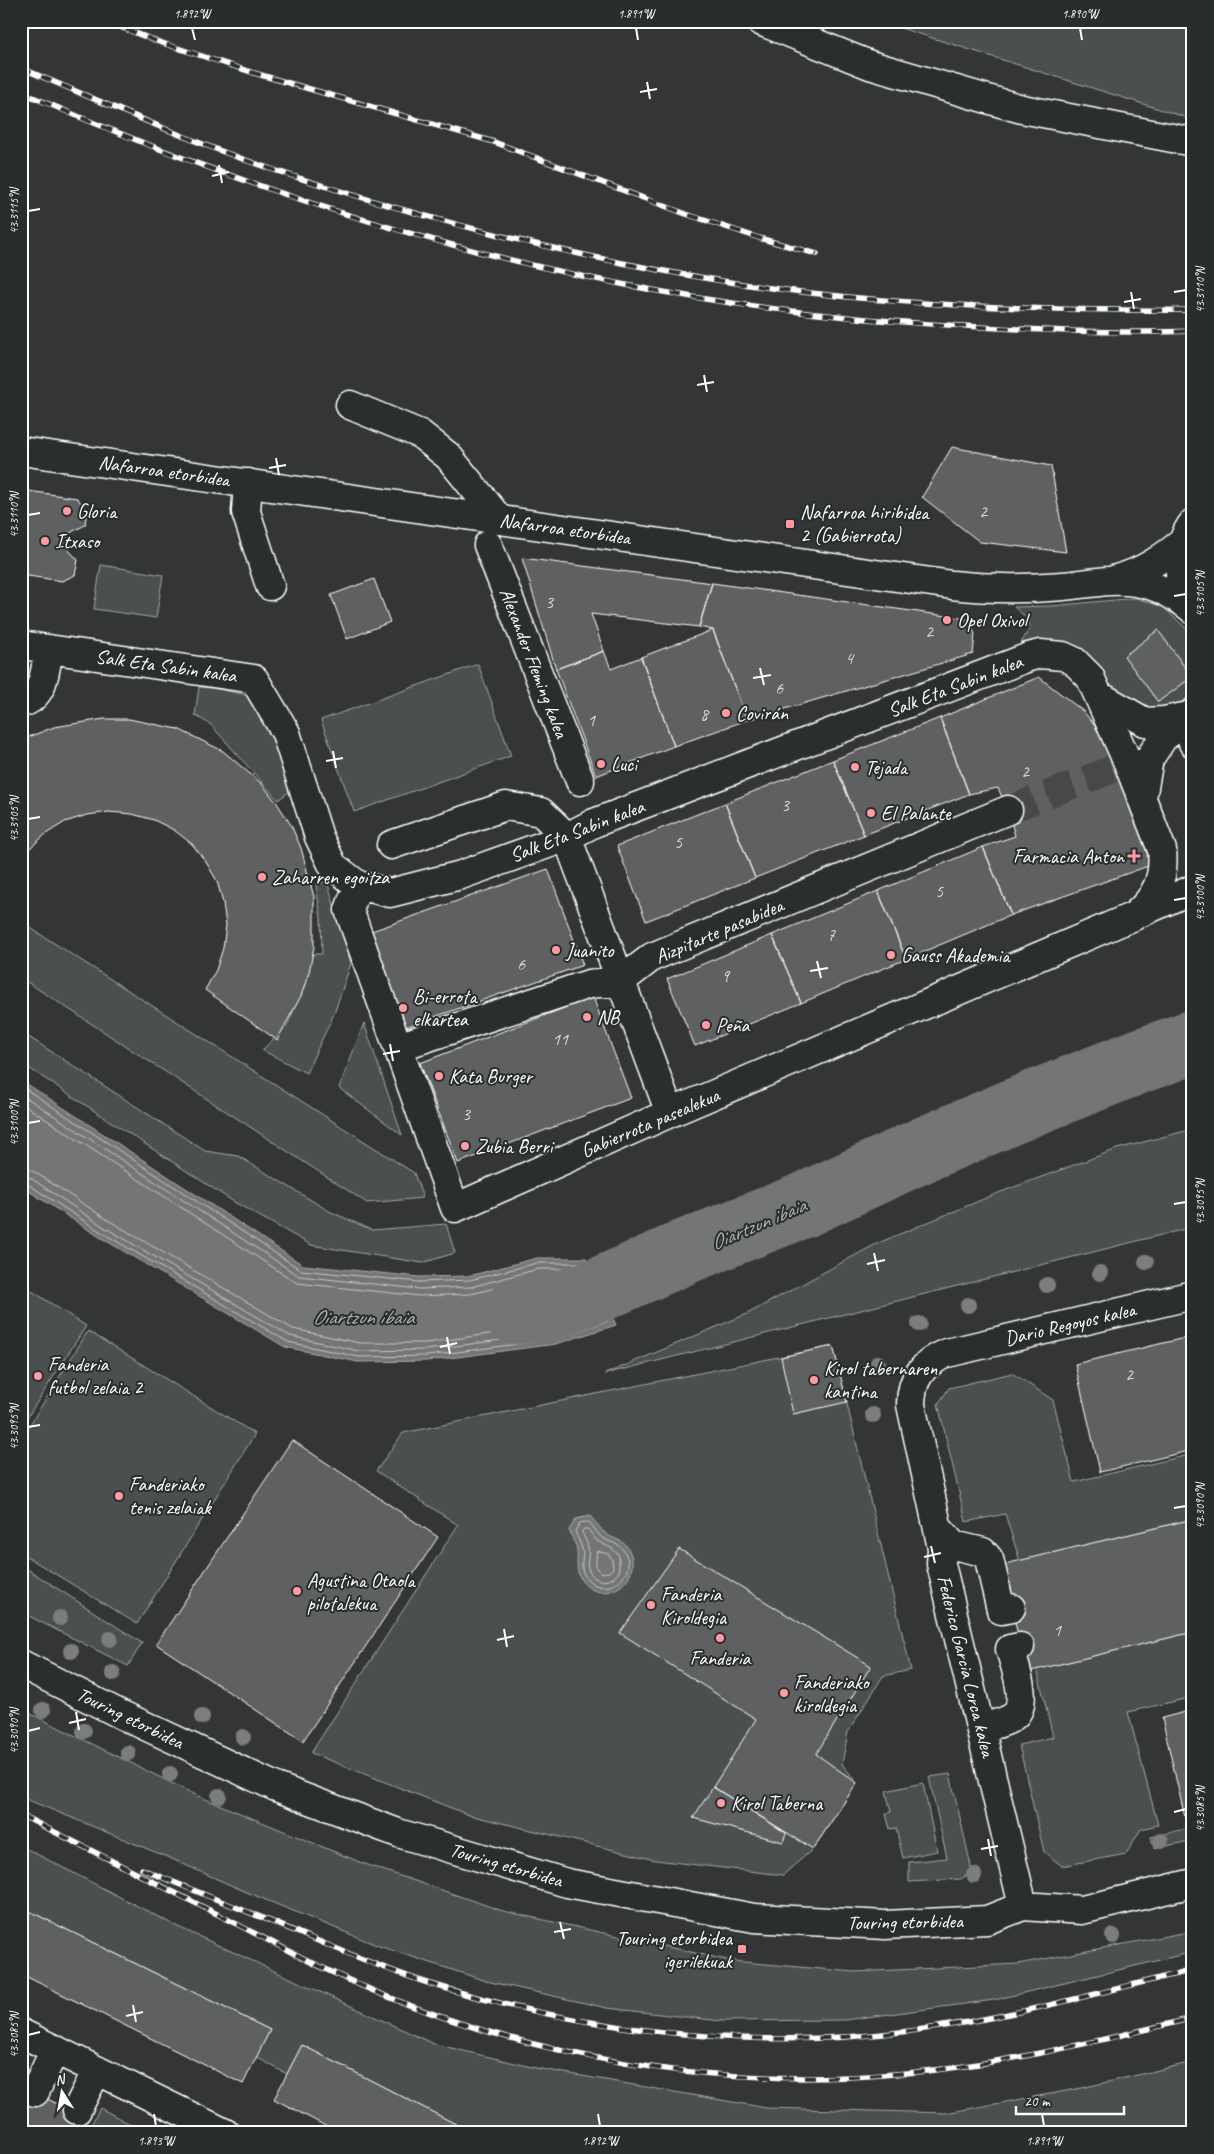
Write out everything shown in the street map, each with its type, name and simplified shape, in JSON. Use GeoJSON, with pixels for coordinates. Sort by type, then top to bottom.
{"type":"FeatureCollection","features":[{"type":"Feature","properties":{"kind":"street"},"geometry":{"type":"LineString","coordinates":[[760,21],[870,65],[1022,109],[1193,142]]}},
{"type":"Feature","properties":{"kind":"street"},"geometry":{"type":"LineString","coordinates":[[350,405],[420,434],[448,456],[500,520]]}},
{"type":"Feature","properties":{"kind":"street","name":"Nafarroa etorbidea"},"geometry":{"type":"LineString","coordinates":[[21,451],[952,586],[1036,588],[1110,581],[1135,582],[1163,589],[1192,609]]}},
{"type":"Feature","properties":{"kind":"street"},"geometry":{"type":"LineString","coordinates":[[248,483],[246,512],[270,586]]}},
{"type":"Feature","properties":{"kind":"street","name":"Nafarroa etorbidea"},"geometry":{"type":"LineString","coordinates":[[1110,581],[1134,574],[1159,562],[1189,532]]}},
{"type":"Feature","properties":{"kind":"street","name":"Nafarroa etorbidea"},"geometry":{"type":"LineString","coordinates":[[1189,532],[1180,554],[1180,581],[1192,609]]}},
{"type":"Feature","properties":{"kind":"street","name":"Alexander Fleming kalea"},"geometry":{"type":"LineString","coordinates":[[488,545],[580,780]]}},
{"type":"Feature","properties":{"kind":"street","name":"Salk Eta Sabin kalea"},"geometry":{"type":"LineString","coordinates":[[21,646],[254,679],[286,733],[319,837],[333,866],[358,885],[390,893],[461,875],[1040,654],[1052,654],[1074,661],[1090,677],[1100,696],[1145,722],[1164,721],[1191,714]]}},
{"type":"Feature","properties":{"kind":"street"},"geometry":{"type":"LineString","coordinates":[[21,702],[26,702],[38,693],[44,676],[49,649]]}},
{"type":"Feature","properties":{"kind":"street","name":"Gabierrota pasealekua"},"geometry":{"type":"LineString","coordinates":[[1100,696],[1123,765],[1142,798],[1162,850],[1164,862],[1162,875],[1152,898],[1134,916]]}},
{"type":"Feature","properties":{"kind":"street"},"geometry":{"type":"LineString","coordinates":[[1191,714],[1193,743]]}},
{"type":"Feature","properties":{"kind":"street"},"geometry":{"type":"LineString","coordinates":[[1142,798],[1149,759],[1163,738],[1191,714]]}},
{"type":"Feature","properties":{"kind":"street"},"geometry":{"type":"LineString","coordinates":[[392,845],[506,806],[541,812],[567,836],[670,1113]]}},
{"type":"Feature","properties":{"kind":"street","name":"Aizpitarte pasabidea"},"geometry":{"type":"LineString","coordinates":[[621,981],[652,957],[1008,810]]}},
{"type":"Feature","properties":{"kind":"street","name":"Gabierrota pasealekua"},"geometry":{"type":"LineString","coordinates":[[358,885],[350,910],[455,1208],[670,1113],[1134,916],[1193,889]]}},
{"type":"Feature","properties":{"kind":"street"},"geometry":{"type":"LineString","coordinates":[[398,1047],[589,984],[621,981]]}},
{"type":"Feature","properties":{"kind":"street","name":"Dario Regoyos kalea"},"geometry":{"type":"LineString","coordinates":[[947,1353],[1193,1295]]}},
{"type":"Feature","properties":{"kind":"street","name":"Federico Garcia Lorca kalea"},"geometry":{"type":"LineString","coordinates":[[947,1353],[927,1363],[919,1372],[911,1393],[911,1405],[942,1548],[941,1564],[1023,1906]]}},
{"type":"Feature","properties":{"kind":"street"},"geometry":{"type":"LineString","coordinates":[[938,1528],[953,1545],[983,1552],[989,1559],[1001,1610],[1011,1608]]}},
{"type":"Feature","properties":{"kind":"street"},"geometry":{"type":"LineString","coordinates":[[949,1597],[948,1570],[950,1560],[956,1552],[964,1548]]}},
{"type":"Feature","properties":{"kind":"street"},"geometry":{"type":"LineString","coordinates":[[981,1727],[1006,1721],[1014,1717],[1019,1711],[1022,1703],[1021,1694],[1010,1649],[1020,1647]]}},
{"type":"Feature","properties":{"kind":"street","name":"Touring etorbidea"},"geometry":{"type":"LineString","coordinates":[[21,1664],[122,1715],[276,1787],[398,1833],[567,1883],[754,1918],[884,1925],[988,1920],[1023,1906]]}},
{"type":"Feature","properties":{"kind":"street"},"geometry":{"type":"LineString","coordinates":[[1023,1906],[1082,1910],[1193,1883]]}},
{"type":"Feature","properties":{"kind":"street"},"geometry":{"type":"LineString","coordinates":[[22,2034],[225,2133]]}},
{"type":"Feature","properties":{"kind":"street"},"geometry":{"type":"LineString","coordinates":[[35,2092],[55,2049]]}},
{"type":"Feature","properties":{"kind":"street"},"geometry":{"type":"LineString","coordinates":[[77,2110],[97,2070]]}},
{"type":"Feature","properties":{"kind":"shaded area"},"geometry":{"type":"Polygon","coordinates":[[[878,21],[1193,21],[1193,118],[1188,118],[878,21]]]}},
{"type":"Feature","properties":{"kind":"shaded area"},"geometry":{"type":"Polygon","coordinates":[[[101,565],[163,575],[156,618],[94,609],[101,565]]]}},
{"type":"Feature","properties":{"kind":"shaded area"},"geometry":{"type":"Polygon","coordinates":[[[1136,598],[1163,607],[1189,631],[1193,638],[1193,690],[1186,699],[1171,709],[1135,710],[1059,642],[1032,641],[1021,643],[1030,628],[1028,619],[1014,607],[1052,606],[1136,598]]]}},
{"type":"Feature","properties":{"kind":"shaded area"},"geometry":{"type":"Polygon","coordinates":[[[478,664],[511,756],[354,812],[321,720],[478,664]]]}},
{"type":"Feature","properties":{"kind":"shaded area"},"geometry":{"type":"Polygon","coordinates":[[[199,687],[251,696],[273,733],[290,791],[278,800],[211,725],[195,715],[199,687]]]}},
{"type":"Feature","properties":{"kind":"shaded area"},"geometry":{"type":"Polygon","coordinates":[[[327,881],[351,963],[334,1014],[306,1073],[262,1050],[287,1026],[306,981],[310,954],[322,954],[321,918],[316,885],[327,881]]]}},
{"type":"Feature","properties":{"kind":"shaded area"},"geometry":{"type":"Polygon","coordinates":[[[21,922],[414,1173],[423,1198],[367,1203],[21,978],[21,922]]]}},
{"type":"Feature","properties":{"kind":"shaded area"},"geometry":{"type":"Polygon","coordinates":[[[364,1023],[402,1135],[339,1088],[364,1023]]]}},
{"type":"Feature","properties":{"kind":"shaded area"},"geometry":{"type":"Polygon","coordinates":[[[21,1032],[205,1151],[238,1156],[329,1211],[372,1230],[446,1224],[455,1253],[422,1263],[311,1245],[234,1202],[21,1063],[21,1032]]]}},
{"type":"Feature","properties":{"kind":"shaded area"},"geometry":{"type":"Polygon","coordinates":[[[1193,1129],[1193,1227],[605,1374],[747,1314],[876,1244],[998,1193],[1117,1149],[1193,1129]]]}},
{"type":"Feature","properties":{"kind":"shaded area","name":"Fanderia futbol zelaia 2"},"geometry":{"type":"Polygon","coordinates":[[[21,1284],[86,1326],[21,1427],[21,1284]]]}},
{"type":"Feature","properties":{"kind":"shaded area","name":"Fanderiako tenis zelaiak"},"geometry":{"type":"Polygon","coordinates":[[[88,1331],[255,1434],[137,1624],[21,1553],[21,1439],[88,1331]]]}},
{"type":"Feature","properties":{"kind":"shaded area","name":"Fanderia Kiroldegia"},"geometry":{"type":"Polygon","coordinates":[[[833,1346],[911,1670],[883,1676],[848,1732],[842,1764],[857,1783],[813,1849],[783,1875],[655,1860],[469,1815],[311,1753],[458,1525],[376,1471],[403,1433],[833,1346]]]}},
{"type":"Feature","properties":{"kind":"shaded area"},"geometry":{"type":"Polygon","coordinates":[[[1012,1373],[1053,1400],[1074,1482],[1193,1454],[1193,1519],[1020,1561],[1005,1514],[966,1522],[938,1404],[949,1388],[1012,1373]]]}},
{"type":"Feature","properties":{"kind":"shaded area"},"geometry":{"type":"Polygon","coordinates":[[[21,1565],[142,1643],[128,1666],[21,1612],[21,1565]]]}},
{"type":"Feature","properties":{"kind":"shaded area"},"geometry":{"type":"Polygon","coordinates":[[[1193,1632],[1193,1697],[1128,1712],[1158,1825],[1141,1829],[1126,1854],[1062,1866],[1044,1852],[1019,1745],[1053,1737],[1037,1669],[1193,1632]]]}},
{"type":"Feature","properties":{"kind":"shaded area"},"geometry":{"type":"Polygon","coordinates":[[[21,1709],[198,1796],[362,1863],[503,1911],[732,1961],[855,1972],[1018,1964],[1193,1931],[1193,1952],[994,2000],[845,2020],[721,2021],[607,2008],[486,1981],[379,1946],[21,1797],[21,1709]]]}},
{"type":"Feature","properties":{"kind":"shaded area"},"geometry":{"type":"Polygon","coordinates":[[[950,1774],[971,1866],[969,1874],[961,1879],[909,1882],[909,1862],[947,1858],[929,1777],[950,1774]]]}},
{"type":"Feature","properties":{"kind":"shaded area"},"geometry":{"type":"Polygon","coordinates":[[[923,1783],[937,1851],[903,1858],[896,1828],[890,1829],[886,1814],[891,1812],[886,1791],[923,1783]]]}},
{"type":"Feature","properties":{"kind":"shaded area"},"geometry":{"type":"Polygon","coordinates":[[[1193,1827],[1193,1840],[1154,1849],[1151,1837],[1193,1827]]]}},
{"type":"Feature","properties":{"kind":"shaded area"},"geometry":{"type":"Polygon","coordinates":[[[21,1846],[176,1926],[434,2044],[536,2068],[767,2108],[946,2113],[1082,2088],[1193,2062],[1193,2126],[1158,2133],[473,2133],[302,2045],[287,2074],[256,2057],[270,2030],[29,1911],[21,1904],[21,1846]]]}},
{"type":"Feature","properties":{"kind":"shaded area"},"geometry":{"type":"Polygon","coordinates":[[[100,2108],[147,2133],[87,2133],[100,2108]]]}},
{"type":"Feature","properties":{"kind":"water","name":"Oiartzun ibaia"},"geometry":{"type":"Polygon","coordinates":[[[21,1080],[303,1265],[419,1277],[469,1276],[537,1258],[586,1258],[616,1325],[556,1344],[427,1361],[358,1362],[285,1347],[98,1236],[21,1186],[21,1080]]]}},
{"type":"Feature","properties":{"kind":"water"},"geometry":{"type":"Polygon","coordinates":[[[590,1516],[605,1533],[627,1546],[632,1561],[631,1572],[626,1581],[610,1591],[600,1592],[591,1589],[582,1581],[578,1573],[577,1549],[569,1530],[576,1519],[590,1516]]]}},
{"type":"Feature","properties":{"kind":"building"},"geometry":{"type":"Polygon","coordinates":[[[952,447],[1051,466],[1066,552],[980,542],[922,497],[952,447]]]}},
{"type":"Feature","properties":{"kind":"building","name":"Itxaso"},"geometry":{"type":"Polygon","coordinates":[[[21,490],[77,498],[87,510],[85,525],[68,534],[67,548],[78,560],[75,575],[62,581],[21,575],[21,490]]]}},
{"type":"Feature","properties":{"kind":"building"},"geometry":{"type":"Polygon","coordinates":[[[522,558],[712,583],[699,627],[591,614],[604,651],[556,669],[522,558]]]}},
{"type":"Feature","properties":{"kind":"building"},"geometry":{"type":"Polygon","coordinates":[[[374,579],[390,622],[347,639],[331,595],[374,579]]]}},
{"type":"Feature","properties":{"kind":"building"},"geometry":{"type":"Polygon","coordinates":[[[712,583],[968,619],[975,634],[973,654],[747,720],[713,630],[699,627],[712,583]]]}},
{"type":"Feature","properties":{"kind":"building"},"geometry":{"type":"Polygon","coordinates":[[[713,630],[747,720],[674,746],[641,657],[713,630]]]}},
{"type":"Feature","properties":{"kind":"building"},"geometry":{"type":"Polygon","coordinates":[[[1158,630],[1192,677],[1158,702],[1124,656],[1158,630]]]}},
{"type":"Feature","properties":{"kind":"building"},"geometry":{"type":"Polygon","coordinates":[[[604,651],[611,669],[641,657],[674,746],[596,776],[556,669],[604,651]]]}},
{"type":"Feature","properties":{"kind":"building"},"geometry":{"type":"Polygon","coordinates":[[[1039,677],[1084,712],[1109,744],[1151,865],[1011,915],[983,847],[1015,836],[1008,810],[998,788],[969,794],[940,718],[1039,677]]]}},
{"type":"Feature","properties":{"kind":"building"},"geometry":{"type":"Polygon","coordinates":[[[940,718],[969,794],[864,835],[833,760],[940,718]]]}},
{"type":"Feature","properties":{"kind":"building","name":"Zaharren egoitza"},"geometry":{"type":"Polygon","coordinates":[[[104,719],[129,719],[178,729],[223,751],[262,784],[291,825],[301,848],[314,897],[314,947],[309,972],[301,996],[277,1040],[205,990],[216,970],[223,948],[226,925],[223,903],[217,881],[206,862],[192,844],[174,830],[154,820],[132,814],[109,812],[87,815],[65,822],[46,834],[21,859],[21,740],[54,727],[104,719]]]}},
{"type":"Feature","properties":{"kind":"building"},"geometry":{"type":"Polygon","coordinates":[[[833,760],[864,835],[755,878],[725,803],[833,760]]]}},
{"type":"Feature","properties":{"kind":"building"},"geometry":{"type":"Polygon","coordinates":[[[725,803],[755,878],[646,921],[617,846],[725,803]]]}},
{"type":"Feature","properties":{"kind":"building"},"geometry":{"type":"Polygon","coordinates":[[[983,847],[1011,915],[906,959],[878,891],[983,847]]]}},
{"type":"Feature","properties":{"kind":"building"},"geometry":{"type":"Polygon","coordinates":[[[548,869],[583,965],[403,1028],[369,932],[548,869]]]}},
{"type":"Feature","properties":{"kind":"building"},"geometry":{"type":"Polygon","coordinates":[[[878,891],[906,959],[801,1003],[772,935],[878,891]]]}},
{"type":"Feature","properties":{"kind":"building"},"geometry":{"type":"Polygon","coordinates":[[[772,935],[801,1003],[695,1046],[667,979],[772,935]]]}},
{"type":"Feature","properties":{"kind":"building"},"geometry":{"type":"Polygon","coordinates":[[[593,997],[631,1098],[458,1163],[420,1063],[593,997]]]}},
{"type":"Feature","properties":{"kind":"building"},"geometry":{"type":"Polygon","coordinates":[[[1193,1336],[1193,1450],[1100,1472],[1075,1364],[1193,1336]]]}},
{"type":"Feature","properties":{"kind":"building","name":"Kirol tabernaren kantina"},"geometry":{"type":"Polygon","coordinates":[[[833,1346],[847,1402],[793,1414],[781,1357],[833,1346]]]}},
{"type":"Feature","properties":{"kind":"building","name":"Agustina Otaola pilotalekua"},"geometry":{"type":"Polygon","coordinates":[[[292,1440],[438,1537],[303,1741],[156,1644],[292,1440]]]}},
{"type":"Feature","properties":{"kind":"building"},"geometry":{"type":"Polygon","coordinates":[[[1193,1519],[1193,1632],[1027,1672],[1001,1565],[1193,1519]]]}},
{"type":"Feature","properties":{"kind":"building","name":"Fanderiako kiroldegia"},"geometry":{"type":"Polygon","coordinates":[[[679,1549],[871,1666],[816,1754],[857,1783],[813,1849],[713,1787],[756,1719],[620,1633],[679,1549]]]}},
{"type":"Feature","properties":{"kind":"building"},"geometry":{"type":"Polygon","coordinates":[[[1193,1710],[1193,1820],[1186,1822],[1162,1718],[1193,1710]]]}},
{"type":"Feature","properties":{"kind":"building","name":"Kirol Taberna"},"geometry":{"type":"Polygon","coordinates":[[[713,1787],[786,1833],[783,1842],[693,1818],[713,1787]]]}},
{"type":"Feature","properties":{"kind":"building"},"geometry":{"type":"Polygon","coordinates":[[[29,1911],[270,2030],[243,2084],[21,1974],[21,1926],[29,1911]]]}},
{"type":"Feature","properties":{"kind":"building"},"geometry":{"type":"Polygon","coordinates":[[[302,2045],[473,2133],[339,2133],[274,2099],[302,2045]]]}},
{"type":"Feature","properties":{"kind":"building"},"geometry":{"type":"Polygon","coordinates":[[[21,2086],[88,2119],[82,2133],[21,2133],[21,2086]]]}},
{"type":"Feature","properties":{"kind":"waterway","name":"Oiartzun ibaia"},"geometry":{"type":"LineString","coordinates":[[515,1312],[548,1308],[601,1289],[687,1251],[804,1205],[927,1148],[1026,1106],[1193,1042]]}},
{"type":"Feature","properties":{"kind":"tunnel"},"geometry":{"type":"LineString","coordinates":[[1008,810],[1118,767]]}},
{"type":"Feature","properties":{"kind":"railway"},"geometry":{"type":"LineString","coordinates":[[105,21],[156,41],[254,73],[494,142],[686,214],[759,238],[817,254]]}},
{"type":"Feature","properties":{"kind":"railway"},"geometry":{"type":"LineString","coordinates":[[21,68],[178,134],[274,170],[415,213],[486,232],[630,265],[775,289],[891,301],[1020,308],[1193,310]]}},
{"type":"Feature","properties":{"kind":"railway"},"geometry":{"type":"LineString","coordinates":[[21,92],[168,152],[318,205],[394,229],[471,250],[548,269],[626,285],[758,307],[892,321],[1060,331],[1193,331]]}},
{"type":"Feature","properties":{"kind":"railway"},"geometry":{"type":"LineString","coordinates":[[21,1815],[303,1958],[381,1994],[442,2017],[505,2036],[569,2052],[633,2064],[698,2073],[764,2077],[830,2078],[895,2074],[1008,2059],[1193,2018]]}},
{"type":"Feature","properties":{"kind":"railway"},"geometry":{"type":"LineString","coordinates":[[142,1869],[364,1960],[431,1984],[547,2014],[668,2033],[790,2039],[851,2037],[910,2031],[982,2020],[1193,1970]]}},
{"type":"Feature","properties":{"kind":"place","name":"Gloria"},"geometry":{"type":"Point","coordinates":[67,511]}},
{"type":"Feature","properties":{"kind":"place","name":"Nafarroa hiribidea 2 (Gabierrota)"},"geometry":{"type":"Point","coordinates":[790,524]}},
{"type":"Feature","properties":{"kind":"place","name":"Itxaso"},"geometry":{"type":"Point","coordinates":[45,541]}},
{"type":"Feature","properties":{"kind":"place","name":"Opel Oxivol"},"geometry":{"type":"Point","coordinates":[947,620]}},
{"type":"Feature","properties":{"kind":"place","name":"Covirán"},"geometry":{"type":"Point","coordinates":[726,713]}},
{"type":"Feature","properties":{"kind":"place","name":"Luci"},"geometry":{"type":"Point","coordinates":[601,764]}},
{"type":"Feature","properties":{"kind":"place","name":"Tejada"},"geometry":{"type":"Point","coordinates":[855,767]}},
{"type":"Feature","properties":{"kind":"place","name":"El Palante"},"geometry":{"type":"Point","coordinates":[871,813]}},
{"type":"Feature","properties":{"kind":"place","name":"Farmacia Anton"},"geometry":{"type":"Point","coordinates":[1134,856]}},
{"type":"Feature","properties":{"kind":"place","name":"Zaharren egoitza"},"geometry":{"type":"Point","coordinates":[262,877]}},
{"type":"Feature","properties":{"kind":"place","name":"Juanito"},"geometry":{"type":"Point","coordinates":[556,950]}},
{"type":"Feature","properties":{"kind":"place","name":"Gauss Akademia"},"geometry":{"type":"Point","coordinates":[891,955]}},
{"type":"Feature","properties":{"kind":"place","name":"Bi-errota elkartea"},"geometry":{"type":"Point","coordinates":[403,1008]}},
{"type":"Feature","properties":{"kind":"place","name":"NB"},"geometry":{"type":"Point","coordinates":[587,1017]}},
{"type":"Feature","properties":{"kind":"place","name":"Peña"},"geometry":{"type":"Point","coordinates":[706,1025]}},
{"type":"Feature","properties":{"kind":"place","name":"Kata Burger"},"geometry":{"type":"Point","coordinates":[439,1076]}},
{"type":"Feature","properties":{"kind":"place","name":"Zubia Berri"},"geometry":{"type":"Point","coordinates":[465,1146]}},
{"type":"Feature","properties":{"kind":"place","name":"Fanderia futbol zelaia 2"},"geometry":{"type":"Point","coordinates":[38,1376]}},
{"type":"Feature","properties":{"kind":"place","name":"Kirol tabernaren kantina"},"geometry":{"type":"Point","coordinates":[814,1380]}},
{"type":"Feature","properties":{"kind":"place","name":"Fanderiako tenis zelaiak"},"geometry":{"type":"Point","coordinates":[119,1496]}},
{"type":"Feature","properties":{"kind":"place","name":"Agustina Otaola pilotalekua"},"geometry":{"type":"Point","coordinates":[297,1591]}},
{"type":"Feature","properties":{"kind":"place","name":"Fanderia Kiroldegia"},"geometry":{"type":"Point","coordinates":[651,1605]}},
{"type":"Feature","properties":{"kind":"place","name":"Fanderia"},"geometry":{"type":"Point","coordinates":[720,1638]}},
{"type":"Feature","properties":{"kind":"place","name":"Fanderiako kiroldegia"},"geometry":{"type":"Point","coordinates":[784,1693]}},
{"type":"Feature","properties":{"kind":"place","name":"Kirol Taberna"},"geometry":{"type":"Point","coordinates":[721,1803]}},
{"type":"Feature","properties":{"kind":"place","name":"Touring etorbidea igerilekuak"},"geometry":{"type":"Point","coordinates":[742,1949]}}]}
